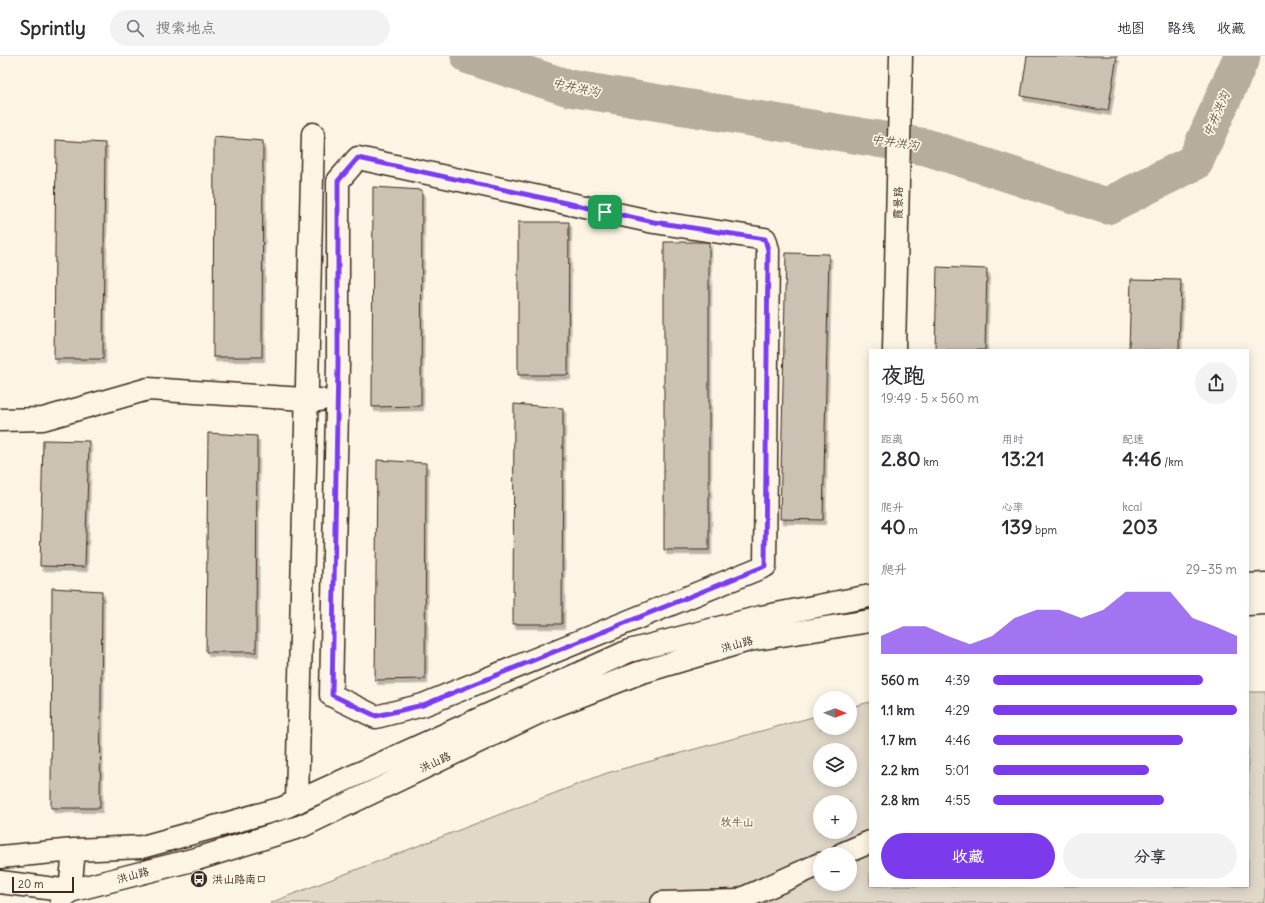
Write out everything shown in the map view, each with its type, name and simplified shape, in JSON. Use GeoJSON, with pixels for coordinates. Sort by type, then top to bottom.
{"type":"FeatureCollection","features":[{"type":"Feature","properties":{"kind":"street","name":"霞景路"},"geometry":{"type":"LineString","coordinates":[[894,349],[899,80],[901,56]]}},
{"type":"Feature","properties":{"kind":"street"},"geometry":{"type":"LineString","coordinates":[[297,802],[313,134]]}},
{"type":"Feature","properties":{"kind":"street"},"geometry":{"type":"LineString","coordinates":[[358,158],[654,222],[765,239],[768,250],[765,566],[423,705],[376,716],[332,695],[337,401],[338,181],[358,158]]}},
{"type":"Feature","properties":{"kind":"street"},"geometry":{"type":"LineString","coordinates":[[0,420],[43,419],[148,388],[337,401]]}},
{"type":"Feature","properties":{"kind":"street"},"geometry":{"type":"LineString","coordinates":[[1249,585],[1265,584]]}},
{"type":"Feature","properties":{"kind":"street","name":"洪山路"},"geometry":{"type":"LineString","coordinates":[[0,857],[74,850],[142,847],[283,808],[630,651],[761,617],[869,596]]}},
{"type":"Feature","properties":{"kind":"street"},"geometry":{"type":"LineString","coordinates":[[1249,604],[1265,603]]}},
{"type":"Feature","properties":{"kind":"street","name":"洪山路"},"geometry":{"type":"LineString","coordinates":[[0,882],[64,897],[200,858],[302,826],[546,709],[639,673],[749,640],[869,621]]}},
{"type":"Feature","properties":{"kind":"street"},"geometry":{"type":"LineString","coordinates":[[857,848],[869,842]]}},
{"type":"Feature","properties":{"kind":"street"},"geometry":{"type":"LineString","coordinates":[[64,897],[74,850]]}},
{"type":"Feature","properties":{"kind":"street"},"geometry":{"type":"LineString","coordinates":[[662,903],[736,901],[813,867]]}},
{"type":"Feature","properties":{"kind":"green space","name":"牧牛山"},"geometry":{"type":"Polygon","coordinates":[[[1249,692],[1265,692],[1265,903],[270,903],[607,773],[813,717],[813,735],[857,735],[857,705],[869,702],[869,887],[1249,887],[1249,692]]]}},
{"type":"Feature","properties":{"kind":"building"},"geometry":{"type":"Polygon","coordinates":[[[1027,56],[1117,56],[1108,111],[1021,96],[1027,56]]]}},
{"type":"Feature","properties":{"kind":"building"},"geometry":{"type":"Polygon","coordinates":[[[214,137],[263,141],[262,357],[213,357],[214,137]]]}},
{"type":"Feature","properties":{"kind":"building"},"geometry":{"type":"Polygon","coordinates":[[[56,140],[105,143],[103,359],[54,359],[56,140]]]}},
{"type":"Feature","properties":{"kind":"building"},"geometry":{"type":"Polygon","coordinates":[[[373,187],[422,190],[421,406],[372,407],[373,187]]]}},
{"type":"Feature","properties":{"kind":"building"},"geometry":{"type":"Polygon","coordinates":[[[518,222],[569,222],[568,375],[518,375],[518,222]]]}},
{"type":"Feature","properties":{"kind":"building"},"geometry":{"type":"Polygon","coordinates":[[[664,242],[709,242],[709,550],[664,550],[664,242]]]}},
{"type":"Feature","properties":{"kind":"building"},"geometry":{"type":"Polygon","coordinates":[[[786,253],[829,254],[823,520],[780,519],[786,253]]]}},
{"type":"Feature","properties":{"kind":"building"},"geometry":{"type":"Polygon","coordinates":[[[937,267],[987,269],[985,349],[935,349],[937,267]]]}},
{"type":"Feature","properties":{"kind":"building"},"geometry":{"type":"Polygon","coordinates":[[[1131,279],[1181,280],[1179,349],[1129,349],[1131,279]]]}},
{"type":"Feature","properties":{"kind":"building"},"geometry":{"type":"Polygon","coordinates":[[[514,404],[563,408],[562,624],[513,624],[514,404]]]}},
{"type":"Feature","properties":{"kind":"building"},"geometry":{"type":"Polygon","coordinates":[[[208,433],[257,436],[256,652],[206,652],[208,433]]]}},
{"type":"Feature","properties":{"kind":"building"},"geometry":{"type":"Polygon","coordinates":[[[43,440],[89,441],[85,567],[40,566],[43,440]]]}},
{"type":"Feature","properties":{"kind":"building"},"geometry":{"type":"Polygon","coordinates":[[[377,460],[426,463],[425,679],[375,680],[377,460]]]}},
{"type":"Feature","properties":{"kind":"building"},"geometry":{"type":"Polygon","coordinates":[[[52,588],[102,591],[100,808],[51,808],[52,588]]]}},
{"type":"Feature","properties":{"kind":"waterway","name":"中井洪沟"},"geometry":{"type":"LineString","coordinates":[[469,56],[569,88],[926,147],[1107,206],[1195,162],[1242,56]]}},
{"type":"Feature","properties":{"kind":"place","name":"洪山路南口"},"geometry":{"type":"Point","coordinates":[199,879]}},
{"type":"Feature","properties":{"kind":"route"},"geometry":{"type":"LineString","coordinates":[[358,158],[605,212],[654,222],[765,239],[768,250],[765,566],[423,705],[376,716],[332,695],[338,364],[338,181],[358,158]]}}]}
